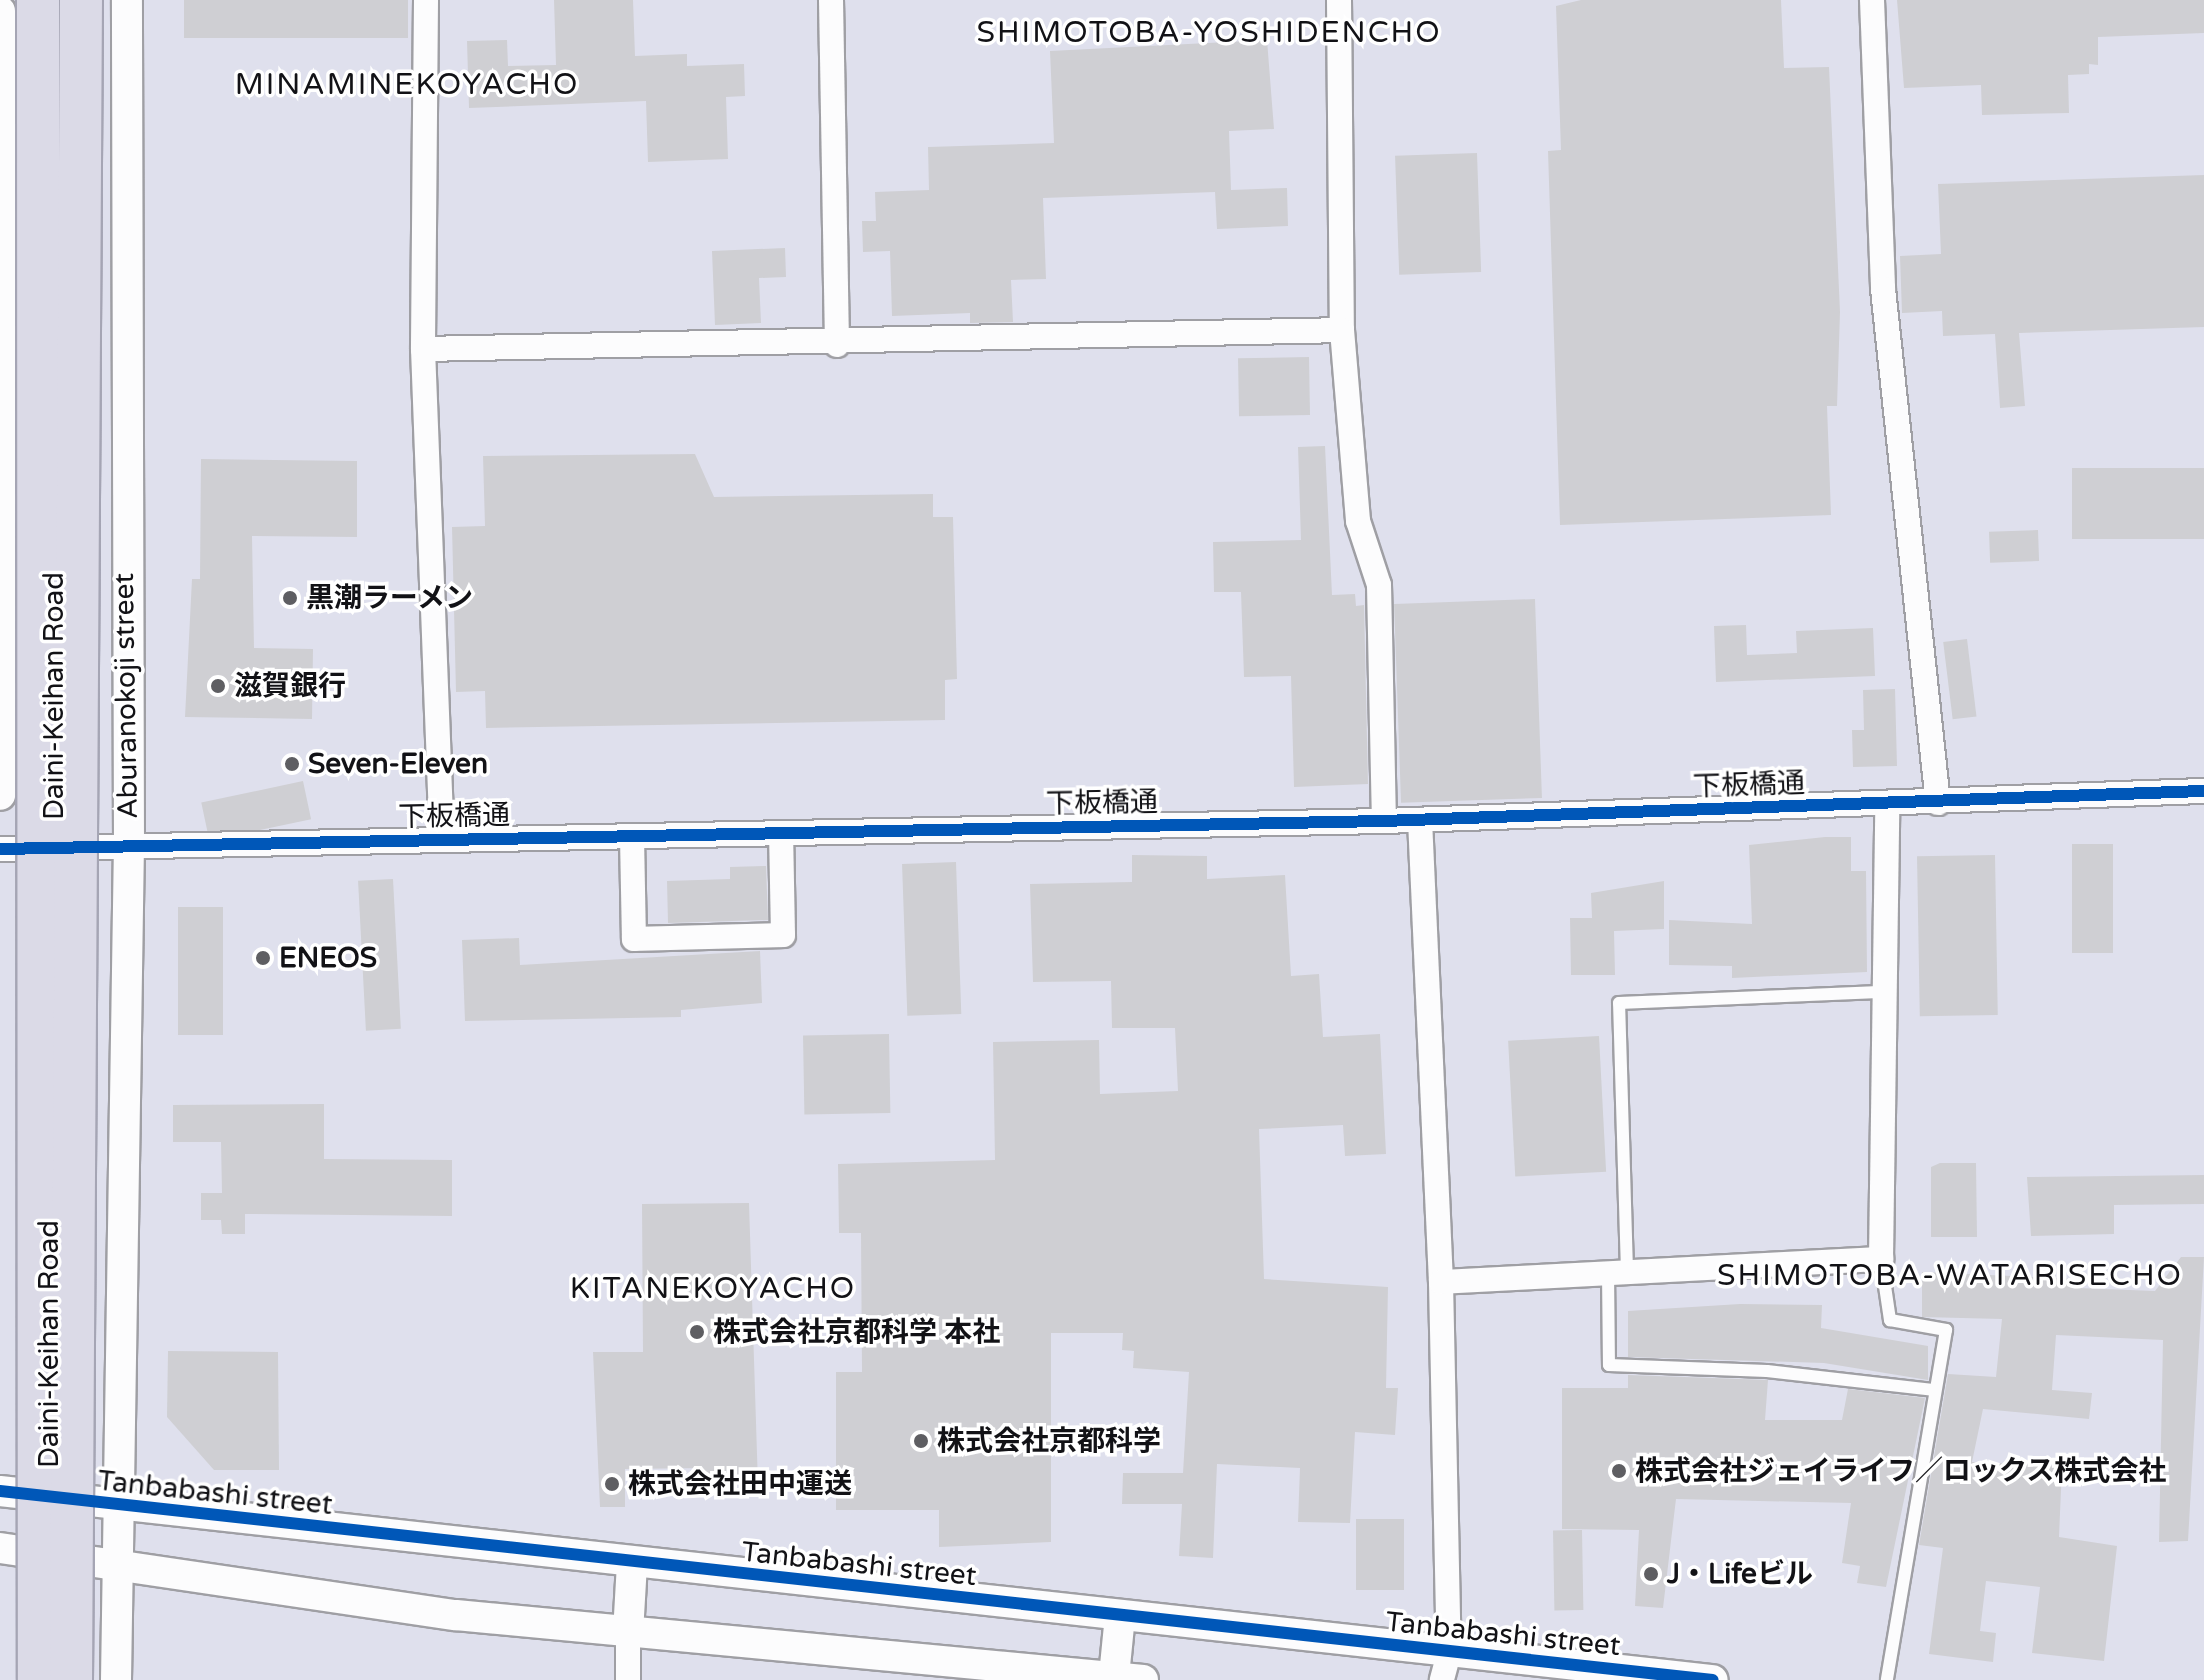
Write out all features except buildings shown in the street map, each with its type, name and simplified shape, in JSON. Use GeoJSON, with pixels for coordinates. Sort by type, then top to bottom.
{"type":"FeatureCollection","features":[{"type":"Feature","properties":{"kind":"highway","name":"Daini-Keihan Road"},"geometry":{"type":"LineString","coordinates":[[38,0],[39,1680]]}},
{"type":"Feature","properties":{"kind":"highway","name":"Daini-Keihan Road"},"geometry":{"type":"LineString","coordinates":[[71,1680],[81,0]]}},
{"type":"Feature","properties":{"kind":"street","name":"Aburanokoji street"},"geometry":{"type":"LineString","coordinates":[[116,1680],[117,1563],[123,1507],[129,845],[127,0]]}},
{"type":"Feature","properties":{"kind":"street"},"geometry":{"type":"LineString","coordinates":[[426,0],[423,349],[442,840]]}},
{"type":"Feature","properties":{"kind":"street"},"geometry":{"type":"LineString","coordinates":[[831,0],[837,345]]}},
{"type":"Feature","properties":{"kind":"street"},"geometry":{"type":"LineString","coordinates":[[1339,0],[1342,330],[1358,521],[1379,585],[1384,821]]}},
{"type":"Feature","properties":{"kind":"street"},"geometry":{"type":"LineString","coordinates":[[1872,0],[1883,289],[1938,803]]}},
{"type":"Feature","properties":{"kind":"street"},"geometry":{"type":"LineString","coordinates":[[0,11],[10,515],[0,795]]}},
{"type":"Feature","properties":{"kind":"street"},"geometry":{"type":"LineString","coordinates":[[423,349],[837,345],[1342,330]]}},
{"type":"Feature","properties":{"kind":"street","name":"下板橋通"},"geometry":{"type":"LineString","coordinates":[[0,849],[1384,821],[1887,805],[2204,791]]}},
{"type":"Feature","properties":{"kind":"street"},"geometry":{"type":"LineString","coordinates":[[1441,1282],[1881,1259],[1887,805]]}},
{"type":"Feature","properties":{"kind":"street"},"geometry":{"type":"LineString","coordinates":[[1420,820],[1441,1282],[1446,1666]]}},
{"type":"Feature","properties":{"kind":"street"},"geometry":{"type":"LineString","coordinates":[[632,837],[634,939],[783,935],[781,834]]}},
{"type":"Feature","properties":{"kind":"street","name":"Tanbabashi street"},"geometry":{"type":"LineString","coordinates":[[0,1491],[1120,1616],[1446,1666],[1713,1680]]}},
{"type":"Feature","properties":{"kind":"street"},"geometry":{"type":"LineString","coordinates":[[0,1548],[628,1633],[1124,1679],[1120,1616]]}},
{"type":"Feature","properties":{"kind":"street"},"geometry":{"type":"LineString","coordinates":[[628,1680],[632,1563]]}},
{"type":"Feature","properties":{"kind":"lane"},"geometry":{"type":"LineString","coordinates":[[1885,992],[1619,1003],[1618,1271],[1609,1365],[1767,1371],[1935,1390]]}},
{"type":"Feature","properties":{"kind":"lane"},"geometry":{"type":"LineString","coordinates":[[1881,1259],[1890,1320],[1946,1330],[1887,1680]]}},
{"type":"Feature","properties":{"kind":"shaded area"},"geometry":{"type":"Polygon","coordinates":[[[0,0],[2204,0],[2204,1680],[0,1680],[0,0]]]}},
{"type":"Feature","properties":{"kind":"cycle path"},"geometry":{"type":"LineString","coordinates":[[0,849],[1384,821],[2204,791]]}},
{"type":"Feature","properties":{"kind":"cycle path"},"geometry":{"type":"LineString","coordinates":[[0,1491],[1713,1680]]}},
{"type":"Feature","properties":{"kind":"place","name":"黒潮ラーメン"},"geometry":{"type":"Point","coordinates":[290,598]}},
{"type":"Feature","properties":{"kind":"place","name":"滋賀銀行"},"geometry":{"type":"Point","coordinates":[218,686]}},
{"type":"Feature","properties":{"kind":"place","name":"Seven-Eleven"},"geometry":{"type":"Point","coordinates":[292,764]}},
{"type":"Feature","properties":{"kind":"place","name":"ENEOS"},"geometry":{"type":"Point","coordinates":[263,958]}},
{"type":"Feature","properties":{"kind":"place","name":"株式会社京都科学 本社"},"geometry":{"type":"Point","coordinates":[697,1332]}},
{"type":"Feature","properties":{"kind":"place","name":"株式会社京都科学"},"geometry":{"type":"Point","coordinates":[921,1441]}},
{"type":"Feature","properties":{"kind":"place","name":"株式会社ジェイライフ／ロックス株式会社"},"geometry":{"type":"Point","coordinates":[1619,1471]}},
{"type":"Feature","properties":{"kind":"place","name":"株式会社田中運送"},"geometry":{"type":"Point","coordinates":[612,1484]}},
{"type":"Feature","properties":{"kind":"place","name":"J・Lifeビル"},"geometry":{"type":"Point","coordinates":[1651,1574]}},
{"type":"Feature","properties":{"kind":"district","name":"SHIMOTOBA-YOSHIDENCHO"},"geometry":{"type":"Point","coordinates":[1209,33]}},
{"type":"Feature","properties":{"kind":"district","name":"MINAMINEKOYACHO"},"geometry":{"type":"Point","coordinates":[407,85]}},
{"type":"Feature","properties":{"kind":"district","name":"SHIMOTOBA-WATARISECHO"},"geometry":{"type":"Point","coordinates":[1950,1276]}},
{"type":"Feature","properties":{"kind":"district","name":"KITANEKOYACHO"},"geometry":{"type":"Point","coordinates":[713,1289]}}]}
